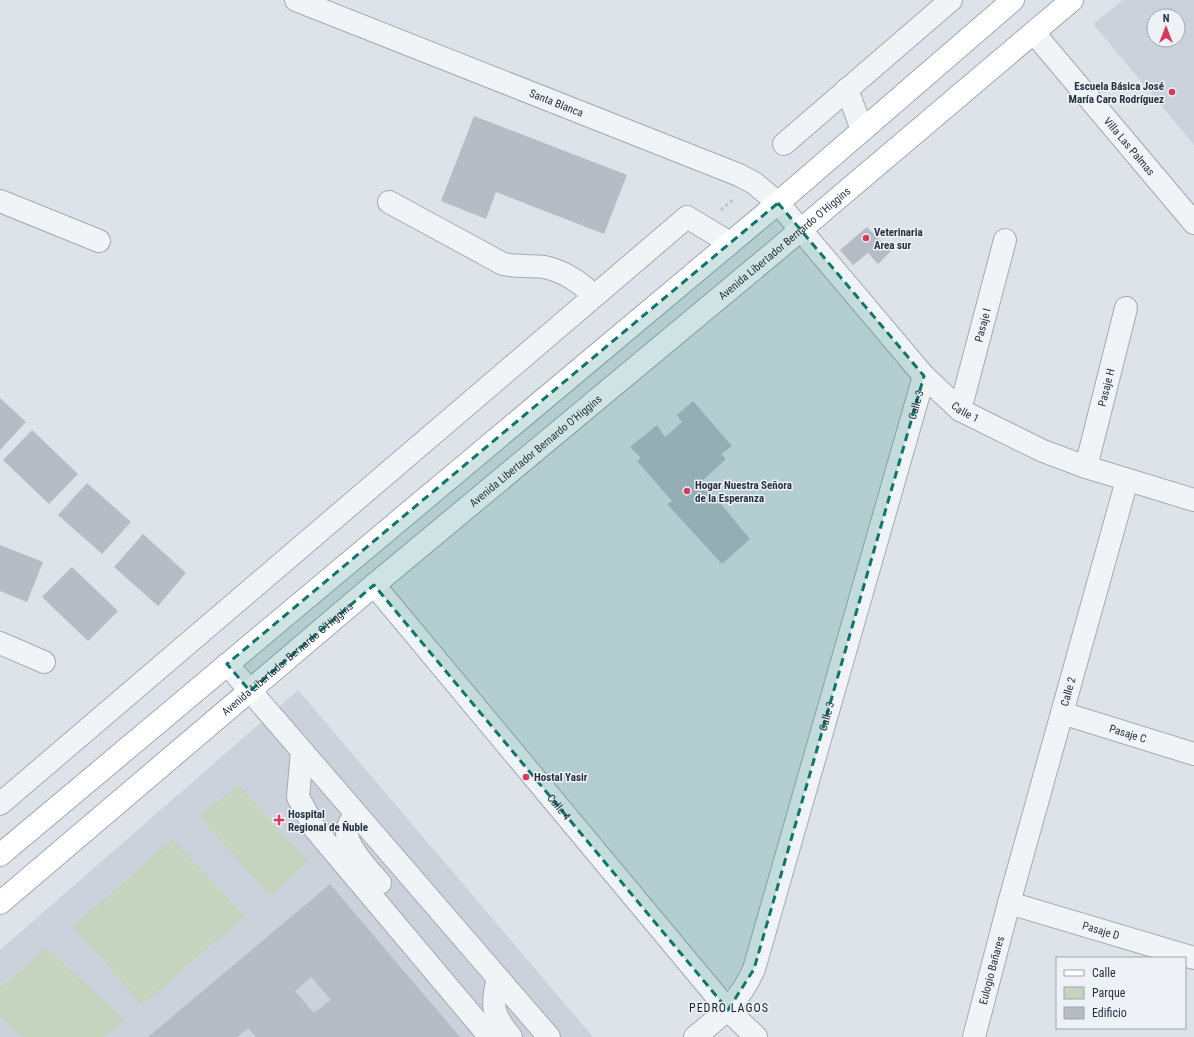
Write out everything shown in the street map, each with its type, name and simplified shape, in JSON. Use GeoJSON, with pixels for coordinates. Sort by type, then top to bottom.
{"type":"FeatureCollection","features":[{"type":"Feature","properties":{"kind":"main road"},"geometry":{"type":"LineString","coordinates":[[0,853],[778,203],[1013,0]]}},
{"type":"Feature","properties":{"kind":"main road","name":"Avenida Libertador Bernardo O'Higgins"},"geometry":{"type":"LineString","coordinates":[[0,903],[374,585],[800,230],[1072,0]]}},
{"type":"Feature","properties":{"kind":"street","name":"Santa Blanca"},"geometry":{"type":"LineString","coordinates":[[296,0],[739,175],[754,183],[778,203],[800,230]]}},
{"type":"Feature","properties":{"kind":"street"},"geometry":{"type":"LineString","coordinates":[[784,144],[951,0]]}},
{"type":"Feature","properties":{"kind":"street","name":"Villa Las Palmas"},"geometry":{"type":"LineString","coordinates":[[1034,33],[1194,223]]}},
{"type":"Feature","properties":{"kind":"street"},"geometry":{"type":"LineString","coordinates":[[846,90],[862,130]]}},
{"type":"Feature","properties":{"kind":"street"},"geometry":{"type":"LineString","coordinates":[[0,201],[99,241]]}},
{"type":"Feature","properties":{"kind":"street"},"geometry":{"type":"LineString","coordinates":[[389,202],[504,264],[514,266],[543,267],[558,271],[571,277],[594,296]]}},
{"type":"Feature","properties":{"kind":"street"},"geometry":{"type":"LineString","coordinates":[[0,804],[687,217],[730,243]]}},
{"type":"Feature","properties":{"kind":"street","name":"Calle 1"},"geometry":{"type":"LineString","coordinates":[[800,230],[924,376],[960,410],[1016,439],[1086,467],[1194,500]]}},
{"type":"Feature","properties":{"kind":"street","name":"Pasaje I"},"geometry":{"type":"LineString","coordinates":[[960,410],[1005,240]]}},
{"type":"Feature","properties":{"kind":"street","name":"Pasaje H"},"geometry":{"type":"LineString","coordinates":[[1086,467],[1126,308]]}},
{"type":"Feature","properties":{"kind":"street","name":"Calle 3"},"geometry":{"type":"LineString","coordinates":[[695,1037],[728,1010],[741,994],[754,969],[924,376]]}},
{"type":"Feature","properties":{"kind":"street","name":"Calle 2"},"geometry":{"type":"LineString","coordinates":[[1009,903],[1128,480]]}},
{"type":"Feature","properties":{"kind":"street","name":"Calle 4"},"geometry":{"type":"LineString","coordinates":[[374,585],[728,1010],[756,1037]]}},
{"type":"Feature","properties":{"kind":"street"},"geometry":{"type":"LineString","coordinates":[[0,643],[44,662]]}},
{"type":"Feature","properties":{"kind":"street"},"geometry":{"type":"LineString","coordinates":[[227,664],[549,1037]]}},
{"type":"Feature","properties":{"kind":"street","name":"Pasaje C"},"geometry":{"type":"LineString","coordinates":[[1062,713],[1194,754]]}},
{"type":"Feature","properties":{"kind":"street"},"geometry":{"type":"LineString","coordinates":[[302,751],[298,797],[315,829],[490,1037]]}},
{"type":"Feature","properties":{"kind":"street"},"geometry":{"type":"LineString","coordinates":[[356,813],[347,830],[349,841],[365,866],[406,913]]}},
{"type":"Feature","properties":{"kind":"street","name":"Pasaje D"},"geometry":{"type":"LineString","coordinates":[[1009,903],[1194,958]]}},
{"type":"Feature","properties":{"kind":"street","name":"Eulogio Bañares"},"geometry":{"type":"LineString","coordinates":[[974,1037],[1009,903]]}},
{"type":"Feature","properties":{"kind":"street"},"geometry":{"type":"LineString","coordinates":[[498,978],[494,996],[494,1009],[502,1026],[511,1037]]}},
{"type":"Feature","properties":{"kind":"highlighted area"},"geometry":{"type":"Polygon","coordinates":[[[778,203],[924,376],[754,969],[728,1010],[374,585],[250,691],[227,664],[778,203]]]}},
{"type":"Feature","properties":{"kind":"shaded area","name":"Escuela Básica José María Caro Rodríguez"},"geometry":{"type":"Polygon","coordinates":[[[1123,0],[1194,0],[1194,145],[1093,24],[1123,0]]]}},
{"type":"Feature","properties":{"kind":"shaded area","name":"Hospital Regional de Ñuble"},"geometry":{"type":"Polygon","coordinates":[[[298,690],[593,1037],[0,1037],[0,950],[298,690]]]}},
{"type":"Feature","properties":{"kind":"green space"},"geometry":{"type":"Polygon","coordinates":[[[238,784],[308,862],[270,895],[199,817],[238,784]]]}},
{"type":"Feature","properties":{"kind":"green space"},"geometry":{"type":"Polygon","coordinates":[[[173,839],[245,916],[142,1005],[73,926],[173,839]]]}},
{"type":"Feature","properties":{"kind":"green space"},"geometry":{"type":"Polygon","coordinates":[[[47,948],[124,1020],[104,1037],[20,1037],[0,1015],[0,987],[47,948]]]}},
{"type":"Feature","properties":{"kind":"building"},"geometry":{"type":"Polygon","coordinates":[[[474,116],[627,175],[604,234],[496,192],[486,219],[441,201],[474,116]]]}},
{"type":"Feature","properties":{"kind":"building","name":"Veterinaria Area sur"},"geometry":{"type":"Polygon","coordinates":[[[867,227],[891,251],[878,264],[868,253],[853,265],[840,250],[867,227]]]}},
{"type":"Feature","properties":{"kind":"building"},"geometry":{"type":"Polygon","coordinates":[[[0,398],[26,422],[0,450],[0,398]]]}},
{"type":"Feature","properties":{"kind":"building","name":"Hogar Nuestra Señora de la Esperanza"},"geometry":{"type":"Polygon","coordinates":[[[693,401],[732,446],[721,454],[726,459],[702,481],[750,539],[722,564],[667,504],[672,501],[637,461],[641,458],[630,447],[657,425],[665,437],[682,422],[677,415],[693,401]]]}},
{"type":"Feature","properties":{"kind":"building"},"geometry":{"type":"Polygon","coordinates":[[[32,430],[78,474],[49,504],[3,460],[32,430]]]}},
{"type":"Feature","properties":{"kind":"building"},"geometry":{"type":"Polygon","coordinates":[[[87,483],[131,522],[102,554],[58,515],[87,483]]]}},
{"type":"Feature","properties":{"kind":"building"},"geometry":{"type":"Polygon","coordinates":[[[143,534],[186,573],[158,606],[114,567],[143,534]]]}},
{"type":"Feature","properties":{"kind":"building"},"geometry":{"type":"Polygon","coordinates":[[[0,545],[43,562],[27,602],[0,591],[0,545]]]}},
{"type":"Feature","properties":{"kind":"building"},"geometry":{"type":"Polygon","coordinates":[[[72,567],[118,611],[88,641],[42,597],[72,567]]]}},
{"type":"Feature","properties":{"kind":"building"},"geometry":{"type":"Polygon","coordinates":[[[330,884],[460,1037],[256,1037],[248,1028],[237,1037],[148,1037],[330,884]],[[311,977],[295,991],[314,1013],[331,1000],[311,977]]]}},
{"type":"Feature","properties":{"kind":"place","name":"Escuela Básica José María Caro Rodríguez"},"geometry":{"type":"Point","coordinates":[1172,92]}},
{"type":"Feature","properties":{"kind":"place","name":"Veterinaria Area sur"},"geometry":{"type":"Point","coordinates":[866,238]}},
{"type":"Feature","properties":{"kind":"place","name":"Hogar Nuestra Señora de la Esperanza"},"geometry":{"type":"Point","coordinates":[687,491]}},
{"type":"Feature","properties":{"kind":"place","name":"Hostal Yasir"},"geometry":{"type":"Point","coordinates":[526,777]}},
{"type":"Feature","properties":{"kind":"place","name":"Hospital Regional de Ñuble"},"geometry":{"type":"Point","coordinates":[279,820]}},
{"type":"Feature","properties":{"kind":"district","name":"PEDRO LAGOS"},"geometry":{"type":"Point","coordinates":[729,1008]}}]}
